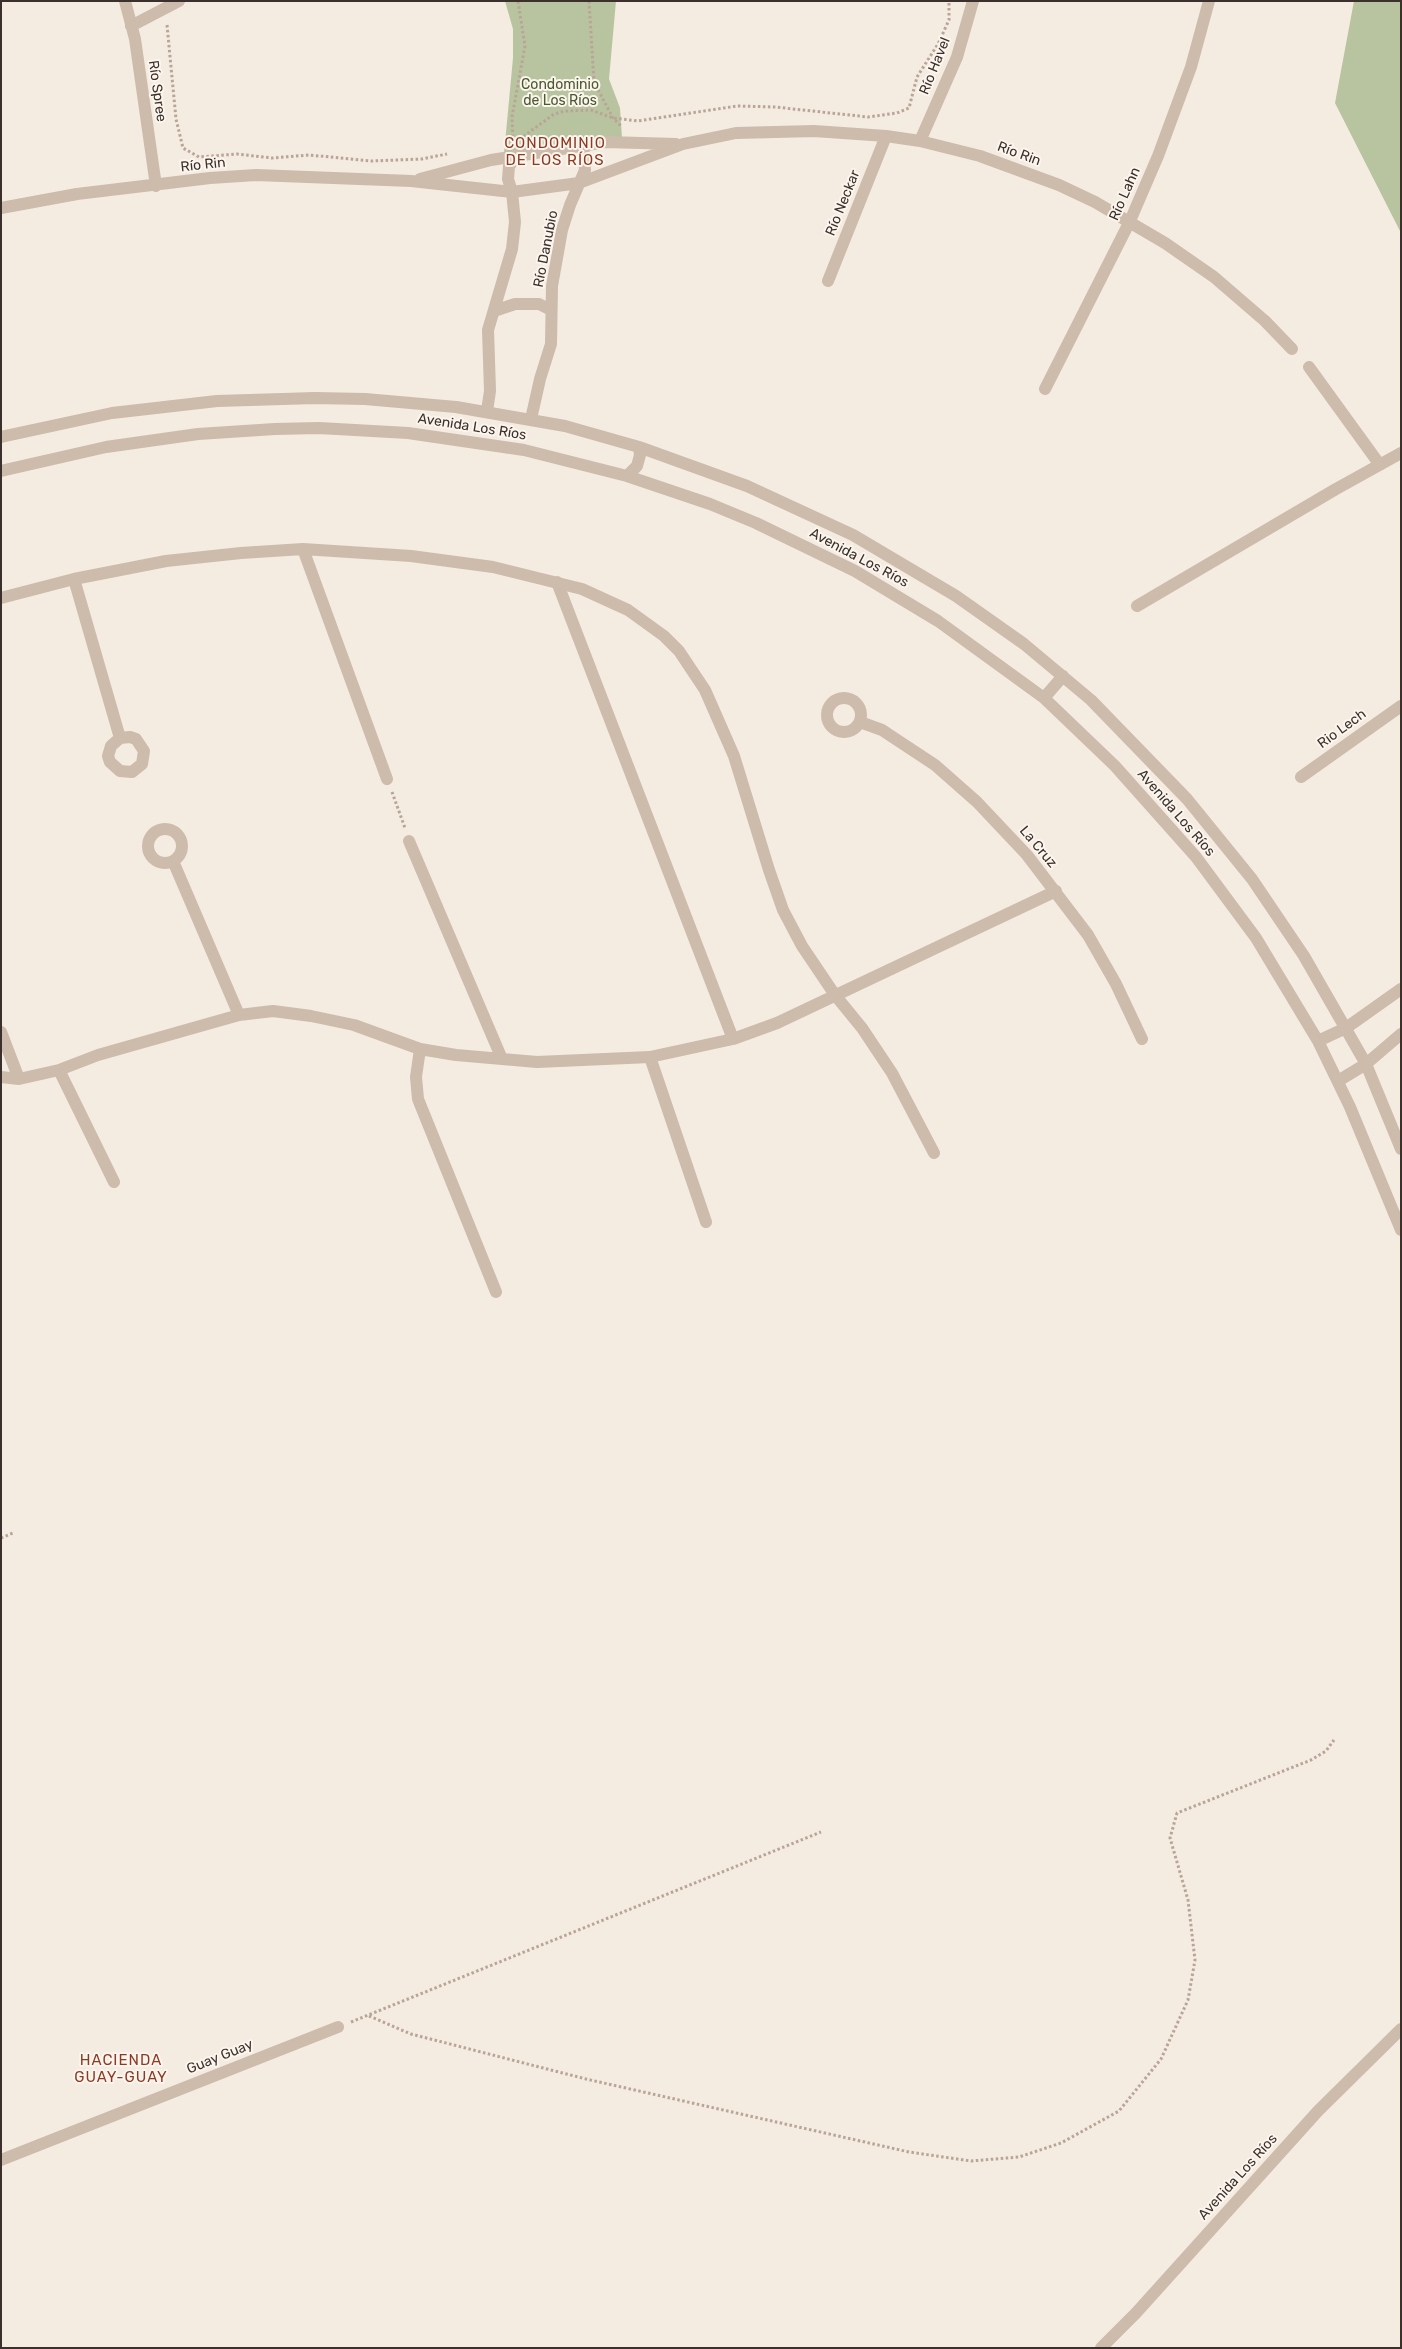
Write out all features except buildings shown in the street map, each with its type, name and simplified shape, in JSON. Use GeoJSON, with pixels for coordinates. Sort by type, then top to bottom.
{"type":"FeatureCollection","features":[{"type":"Feature","properties":{"kind":"street","name":"Río Spree"},"geometry":{"type":"LineString","coordinates":[[125,1],[131,26],[156,186]]}},
{"type":"Feature","properties":{"kind":"street"},"geometry":{"type":"LineString","coordinates":[[131,26],[179,1]]}},
{"type":"Feature","properties":{"kind":"street","name":"Río Havel"},"geometry":{"type":"LineString","coordinates":[[920,141],[957,57],[973,1]]}},
{"type":"Feature","properties":{"kind":"street","name":"Río Lahn"},"geometry":{"type":"LineString","coordinates":[[1045,389],[1130,221],[1182,94],[1209,1]]}},
{"type":"Feature","properties":{"kind":"street","name":"Río Rin"},"geometry":{"type":"LineString","coordinates":[[1,208],[77,194],[210,178],[256,175],[411,181],[512,192],[579,183],[683,144],[736,133],[814,131],[886,136],[920,141],[980,156],[1020,169],[1060,185],[1130,221],[1214,277],[1265,321],[1292,349]]}},
{"type":"Feature","properties":{"kind":"street","name":"Río Neckar"},"geometry":{"type":"LineString","coordinates":[[828,281],[886,136]]}},
{"type":"Feature","properties":{"kind":"street","name":"Río Rin"},"geometry":{"type":"LineString","coordinates":[[411,181],[491,160],[606,142],[683,144]]}},
{"type":"Feature","properties":{"kind":"street","name":"Río Danubio"},"geometry":{"type":"LineString","coordinates":[[531,419],[540,379],[551,344],[552,286],[562,230],[585,170],[583,146]]}},
{"type":"Feature","properties":{"kind":"street"},"geometry":{"type":"LineString","coordinates":[[487,411],[490,391],[488,330],[512,249],[514,222],[512,192],[508,179],[509,166],[516,157]]}},
{"type":"Feature","properties":{"kind":"street"},"geometry":{"type":"LineString","coordinates":[[494,311],[515,304],[539,304],[551,310]]}},
{"type":"Feature","properties":{"kind":"street"},"geometry":{"type":"LineString","coordinates":[[1309,367],[1380,465]]}},
{"type":"Feature","properties":{"kind":"street","name":"Avenida Los Ríos"},"geometry":{"type":"LineString","coordinates":[[1,437],[112,413],[217,401],[286,398],[415,402],[487,411],[531,419],[639,446],[747,486],[853,535],[991,620],[1063,676],[1091,700],[1152,761],[1221,838],[1282,922],[1346,1028],[1366,1064],[1401,1149]]}},
{"type":"Feature","properties":{"kind":"street","name":"Avenida Los Ríos"},"geometry":{"type":"LineString","coordinates":[[1,471],[106,447],[198,434],[275,428],[319,428],[408,433],[491,444],[556,457],[627,476],[747,519],[855,571],[938,621],[1044,698],[1115,766],[1196,857],[1256,938],[1318,1041],[1338,1081],[1401,1230]]}},
{"type":"Feature","properties":{"kind":"street"},"geometry":{"type":"LineString","coordinates":[[627,476],[637,466],[640,455],[639,446]]}},
{"type":"Feature","properties":{"kind":"street"},"geometry":{"type":"LineString","coordinates":[[1137,606],[1336,488],[1401,453]]}},
{"type":"Feature","properties":{"kind":"street"},"geometry":{"type":"LineString","coordinates":[[303,549],[387,779]]}},
{"type":"Feature","properties":{"kind":"street"},"geometry":{"type":"LineString","coordinates":[[1,598],[129,567],[204,556],[303,549],[357,551],[452,560],[557,582],[607,599],[648,623],[679,651],[693,670],[714,709],[734,756],[769,870],[784,910],[802,946],[835,996],[862,1028],[887,1066],[914,1112],[934,1153]]}},
{"type":"Feature","properties":{"kind":"street"},"geometry":{"type":"LineString","coordinates":[[74,579],[120,738]]}},
{"type":"Feature","properties":{"kind":"street"},"geometry":{"type":"LineString","coordinates":[[557,582],[733,1039]]}},
{"type":"Feature","properties":{"kind":"street"},"geometry":{"type":"LineString","coordinates":[[1044,698],[1063,676]]}},
{"type":"Feature","properties":{"kind":"street","name":"Rio Lech"},"geometry":{"type":"LineString","coordinates":[[1301,777],[1401,706]]}},
{"type":"Feature","properties":{"kind":"street","name":"La Cruz"},"geometry":{"type":"LineString","coordinates":[[860,722],[882,730],[922,756],[956,783],[1002,828],[1056,891],[1103,959],[1142,1039]]}},
{"type":"Feature","properties":{"kind":"street"},"geometry":{"type":"LineString","coordinates":[[409,841],[502,1059]]}},
{"type":"Feature","properties":{"kind":"street"},"geometry":{"type":"LineString","coordinates":[[173,861],[239,1015]]}},
{"type":"Feature","properties":{"kind":"street"},"geometry":{"type":"LineString","coordinates":[[1,1077],[19,1079],[59,1070],[98,1055],[239,1015],[273,1012],[311,1016],[354,1025],[420,1049],[537,1062],[650,1058],[733,1039],[777,1023],[1056,891]]}},
{"type":"Feature","properties":{"kind":"street"},"geometry":{"type":"LineString","coordinates":[[1318,1041],[1346,1028],[1401,989]]}},
{"type":"Feature","properties":{"kind":"street"},"geometry":{"type":"LineString","coordinates":[[1,1032],[19,1079]]}},
{"type":"Feature","properties":{"kind":"street"},"geometry":{"type":"LineString","coordinates":[[1338,1081],[1366,1064],[1401,1034]]}},
{"type":"Feature","properties":{"kind":"street"},"geometry":{"type":"LineString","coordinates":[[420,1049],[416,1077],[418,1099],[496,1292]]}},
{"type":"Feature","properties":{"kind":"street"},"geometry":{"type":"LineString","coordinates":[[650,1058],[706,1222]]}},
{"type":"Feature","properties":{"kind":"street"},"geometry":{"type":"LineString","coordinates":[[59,1070],[114,1182]]}},
{"type":"Feature","properties":{"kind":"street","name":"Guay Guay"},"geometry":{"type":"LineString","coordinates":[[1,2160],[338,2026]]}},
{"type":"Feature","properties":{"kind":"street","name":"Avenida Los Ríos"},"geometry":{"type":"LineString","coordinates":[[1101,2348],[1136,2312],[1318,2111],[1401,2029]]}},
{"type":"Feature","properties":{"kind":"path"},"geometry":{"type":"LineString","coordinates":[[516,157],[512,116],[525,46],[518,1]]}},
{"type":"Feature","properties":{"kind":"path"},"geometry":{"type":"LineString","coordinates":[[589,1],[594,82],[613,118],[624,130],[630,143]]}},
{"type":"Feature","properties":{"kind":"path"},"geometry":{"type":"LineString","coordinates":[[503,142],[524,136],[554,114],[565,111],[591,110],[613,118],[638,121],[737,106],[775,107],[868,117],[897,113],[909,108],[917,77],[938,44],[949,20],[949,1]]}},
{"type":"Feature","properties":{"kind":"path"},"geometry":{"type":"LineString","coordinates":[[165,8],[176,119],[183,148],[199,157],[237,154],[272,158],[309,155],[372,161],[422,159],[448,154]]}},
{"type":"Feature","properties":{"kind":"path"},"geometry":{"type":"LineString","coordinates":[[387,779],[409,841]]}},
{"type":"Feature","properties":{"kind":"path"},"geometry":{"type":"LineString","coordinates":[[1,1538],[13,1533]]}},
{"type":"Feature","properties":{"kind":"path"},"geometry":{"type":"LineString","coordinates":[[369,2016],[411,2034],[586,2079],[909,2152],[971,2161],[1020,2158],[1061,2143],[1119,2111],[1161,2059],[1188,2000],[1195,1960],[1188,1900],[1170,1838],[1177,1813],[1310,1760],[1326,1751],[1334,1740]]}},
{"type":"Feature","properties":{"kind":"path"},"geometry":{"type":"LineString","coordinates":[[338,2026],[369,2016],[821,1832]]}},
{"type":"Feature","properties":{"kind":"green space","name":"Condominio de Los Ríos"},"geometry":{"type":"Polygon","coordinates":[[[505,1],[616,1],[609,79],[620,108],[622,138],[504,154],[513,58],[513,29],[505,1]]]}},
{"type":"Feature","properties":{"kind":"green space"},"geometry":{"type":"Polygon","coordinates":[[[1354,1],[1401,1],[1401,233],[1335,103],[1354,1]]]}},
{"type":"Feature","properties":{"kind":"district","name":"CONDOMINIO DE LOS RÍOS"},"geometry":{"type":"Point","coordinates":[555,152]}},
{"type":"Feature","properties":{"kind":"district","name":"HACIENDA GUAY-GUAY"},"geometry":{"type":"Point","coordinates":[121,2070]}}]}
